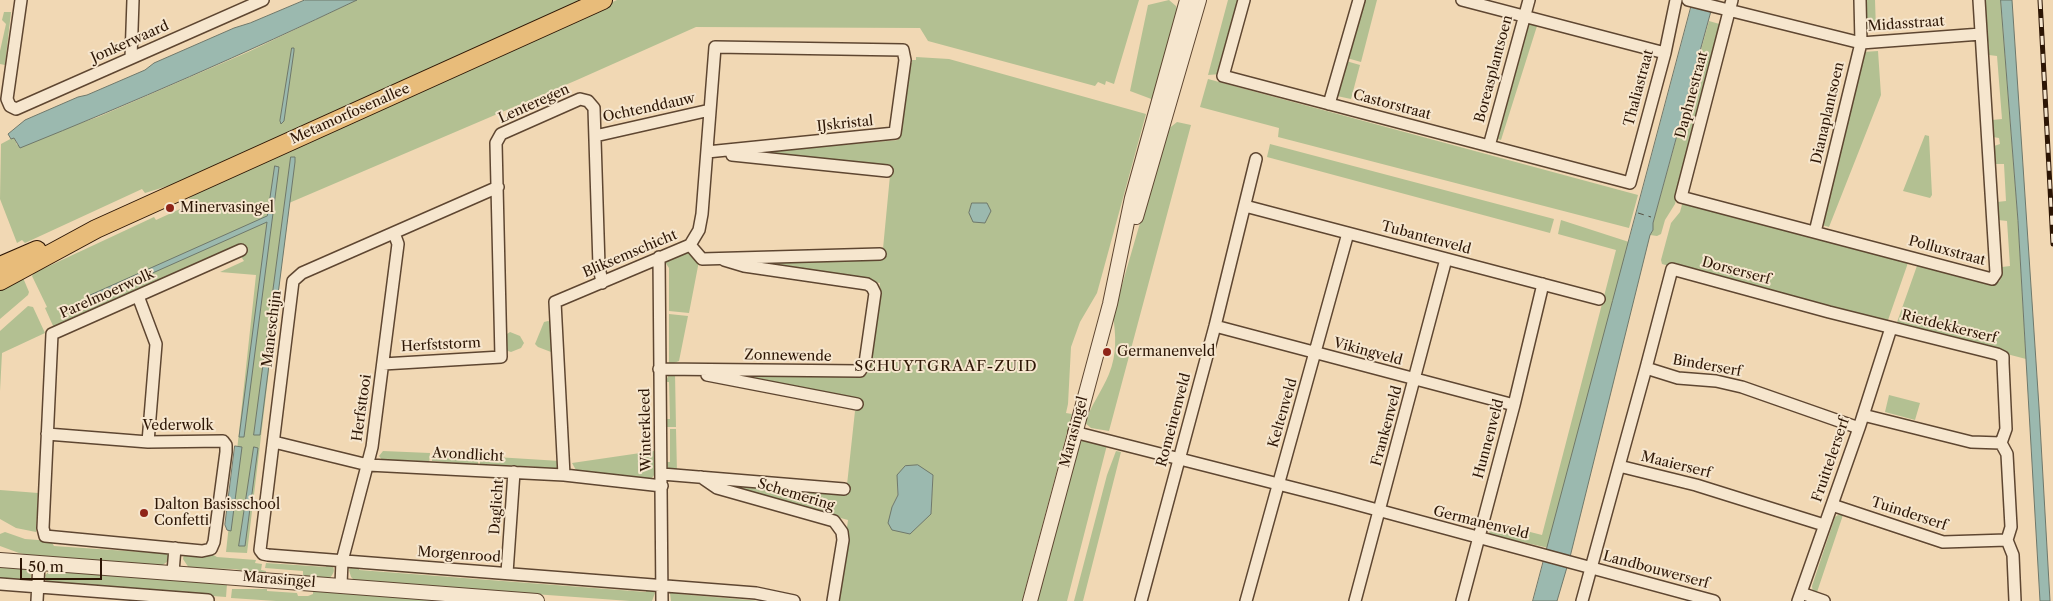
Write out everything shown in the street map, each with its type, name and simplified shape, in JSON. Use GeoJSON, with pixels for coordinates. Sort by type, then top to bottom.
{"type":"FeatureCollection","features":[{"type":"Feature","properties":{"kind":"main road","name":"Metamorfosenallee"},"geometry":{"type":"LineString","coordinates":[[0,280],[96,229],[603,0]]}},
{"type":"Feature","properties":{"kind":"main road","name":"Metamorfosenallee"},"geometry":{"type":"LineString","coordinates":[[0,266],[44,247],[96,229]]}},
{"type":"Feature","properties":{"kind":"street","name":"Jonkerwaard"},"geometry":{"type":"LineString","coordinates":[[21,0],[7,99],[10,106],[16,109],[22,108],[263,0]]}},
{"type":"Feature","properties":{"kind":"street"},"geometry":{"type":"LineString","coordinates":[[131,58],[133,0]]}},
{"type":"Feature","properties":{"kind":"street","name":"Marasingel"},"geometry":{"type":"LineString","coordinates":[[1118,269],[1132,198],[1187,0]]}},
{"type":"Feature","properties":{"kind":"street","name":"Marasingel"},"geometry":{"type":"LineString","coordinates":[[1029,599],[1118,269],[1141,201],[1199,0]]}},
{"type":"Feature","properties":{"kind":"street","name":"Castorstraat"},"geometry":{"type":"LineString","coordinates":[[1244,0],[1223,76],[1630,183]]}},
{"type":"Feature","properties":{"kind":"street"},"geometry":{"type":"LineString","coordinates":[[1330,104],[1359,0]]}},
{"type":"Feature","properties":{"kind":"street"},"geometry":{"type":"LineString","coordinates":[[1462,0],[1664,53]]}},
{"type":"Feature","properties":{"kind":"street","name":"Boreasplantsoen"},"geometry":{"type":"LineString","coordinates":[[1490,146],[1529,0]]}},
{"type":"Feature","properties":{"kind":"street","name":"Thaliastraat"},"geometry":{"type":"LineString","coordinates":[[1630,183],[1676,0]]}},
{"type":"Feature","properties":{"kind":"street","name":"Midasstraat"},"geometry":{"type":"LineString","coordinates":[[1689,0],[1716,7],[1731,5],[1861,43],[1981,34]]}},
{"type":"Feature","properties":{"kind":"street","name":"Dianaplantsoen"},"geometry":{"type":"LineString","coordinates":[[1816,232],[1861,43],[1860,0]]}},
{"type":"Feature","properties":{"kind":"street","name":"Polluxstraat"},"geometry":{"type":"LineString","coordinates":[[1681,197],[1992,279],[1996,275],[1979,0]]}},
{"type":"Feature","properties":{"kind":"street","name":"Daphnestraat"},"geometry":{"type":"LineString","coordinates":[[1681,197],[1731,5]]}},
{"type":"Feature","properties":{"kind":"street","name":"Bliksemschicht"},"geometry":{"type":"LineString","coordinates":[[564,475],[555,302],[690,245],[699,230],[715,47]]}},
{"type":"Feature","properties":{"kind":"street","name":"IJskristal"},"geometry":{"type":"LineString","coordinates":[[707,152],[895,133],[905,60],[903,50],[715,47]]}},
{"type":"Feature","properties":{"kind":"street","name":"Lenteregen"},"geometry":{"type":"LineString","coordinates":[[500,357],[496,143],[501,134],[580,99],[588,101],[594,108],[599,266],[602,283]]}},
{"type":"Feature","properties":{"kind":"street","name":"Ochtenddauw"},"geometry":{"type":"LineString","coordinates":[[594,136],[710,110]]}},
{"type":"Feature","properties":{"kind":"street"},"geometry":{"type":"LineString","coordinates":[[707,152],[887,171]]}},
{"type":"Feature","properties":{"kind":"street","name":"Romeinenveld"},"geometry":{"type":"LineString","coordinates":[[1141,601],[1215,326],[1256,159]]}},
{"type":"Feature","properties":{"kind":"street","name":"Maneschijn"},"geometry":{"type":"LineString","coordinates":[[259,546],[294,281],[302,273],[498,187]]}},
{"type":"Feature","properties":{"kind":"street","name":"Tubantenveld"},"geometry":{"type":"LineString","coordinates":[[1245,206],[1599,299]]}},
{"type":"Feature","properties":{"kind":"street","name":"Herfsttooi"},"geometry":{"type":"LineString","coordinates":[[341,585],[342,561],[372,447],[398,244],[394,233]]}},
{"type":"Feature","properties":{"kind":"street","name":"Keltenveld"},"geometry":{"type":"LineString","coordinates":[[1246,601],[1348,233]]}},
{"type":"Feature","properties":{"kind":"street","name":"Zonnewende"},"geometry":{"type":"LineString","coordinates":[[690,245],[702,259],[724,260],[880,254]]}},
{"type":"Feature","properties":{"kind":"street","name":"Parelmoerwolk"},"geometry":{"type":"LineString","coordinates":[[43,528],[52,334],[241,250]]}},
{"type":"Feature","properties":{"kind":"street","name":"Winterkleed"},"geometry":{"type":"LineString","coordinates":[[659,258],[662,601]]}},
{"type":"Feature","properties":{"kind":"street","name":"Frankenveld"},"geometry":{"type":"LineString","coordinates":[[1355,601],[1446,259]]}},
{"type":"Feature","properties":{"kind":"street","name":"Zonnewende"},"geometry":{"type":"LineString","coordinates":[[659,369],[860,371],[865,363],[875,293],[868,284],[744,266],[724,260]]}},
{"type":"Feature","properties":{"kind":"street","name":"Dorserserf"},"geometry":{"type":"LineString","coordinates":[[1646,368],[1672,269],[1891,328]]}},
{"type":"Feature","properties":{"kind":"street","name":"Hunnenveld"},"geometry":{"type":"LineString","coordinates":[[1462,601],[1514,405],[1543,284]]}},
{"type":"Feature","properties":{"kind":"street"},"geometry":{"type":"LineString","coordinates":[[138,296],[156,344],[148,442]]}},
{"type":"Feature","properties":{"kind":"street","name":"Vikingveld"},"geometry":{"type":"LineString","coordinates":[[1215,326],[1514,405]]}},
{"type":"Feature","properties":{"kind":"street","name":"Fruittelerserf"},"geometry":{"type":"LineString","coordinates":[[1799,597],[1859,428],[1891,328]]}},
{"type":"Feature","properties":{"kind":"street","name":"Rietdekkerserf"},"geometry":{"type":"LineString","coordinates":[[1891,328],[2003,357],[2006,429],[2002,443]]}},
{"type":"Feature","properties":{"kind":"street","name":"Herfststorm"},"geometry":{"type":"LineString","coordinates":[[383,364],[500,357]]}},
{"type":"Feature","properties":{"kind":"street"},"geometry":{"type":"LineString","coordinates":[[1619,466],[1646,368]]}},
{"type":"Feature","properties":{"kind":"street","name":"Binderserf"},"geometry":{"type":"LineString","coordinates":[[1646,368],[1678,378],[1716,381],[1742,387],[1859,428]]}},
{"type":"Feature","properties":{"kind":"street","name":"Zonnewende"},"geometry":{"type":"LineString","coordinates":[[686,369],[857,404]]}},
{"type":"Feature","properties":{"kind":"street"},"geometry":{"type":"LineString","coordinates":[[1863,415],[1971,442],[2002,443],[2007,454],[2011,527],[2007,540],[2013,555],[2015,601]]}},
{"type":"Feature","properties":{"kind":"street","name":"Germanenveld"},"geometry":{"type":"LineString","coordinates":[[1074,432],[1590,567]]}},
{"type":"Feature","properties":{"kind":"street","name":"Vederwolk"},"geometry":{"type":"LineString","coordinates":[[43,528],[45,536],[53,538],[202,551],[211,549],[214,542],[226,452],[226,445],[223,441],[148,442],[47,434]]}},
{"type":"Feature","properties":{"kind":"street","name":"Avondlicht"},"geometry":{"type":"LineString","coordinates":[[274,442],[368,465],[662,480]]}},
{"type":"Feature","properties":{"kind":"street","name":"Maaierserf"},"geometry":{"type":"LineString","coordinates":[[1582,601],[1619,466],[1704,487],[1824,525]]}},
{"type":"Feature","properties":{"kind":"street","name":"Daglicht"},"geometry":{"type":"LineString","coordinates":[[507,574],[514,472]]}},
{"type":"Feature","properties":{"kind":"street","name":"Schemering"},"geometry":{"type":"LineString","coordinates":[[701,477],[717,488],[834,521],[842,532],[842,540],[833,601]]}},
{"type":"Feature","properties":{"kind":"street","name":"Schemering"},"geometry":{"type":"LineString","coordinates":[[662,480],[701,477],[844,489]]}},
{"type":"Feature","properties":{"kind":"street","name":"Tuinderserf"},"geometry":{"type":"LineString","coordinates":[[1832,505],[1943,542],[2007,540]]}},
{"type":"Feature","properties":{"kind":"street","name":"Morgenrood"},"geometry":{"type":"LineString","coordinates":[[259,546],[263,554],[268,555],[663,586]]}},
{"type":"Feature","properties":{"kind":"street"},"geometry":{"type":"LineString","coordinates":[[173,572],[175,548]]}},
{"type":"Feature","properties":{"kind":"street","name":"Marasingel"},"geometry":{"type":"LineString","coordinates":[[0,551],[22,561]]}},
{"type":"Feature","properties":{"kind":"street","name":"Marasingel"},"geometry":{"type":"LineString","coordinates":[[0,560],[537,601]]}},
{"type":"Feature","properties":{"kind":"street"},"geometry":{"type":"LineString","coordinates":[[36,601],[39,563]]}},
{"type":"Feature","properties":{"kind":"street","name":"Landbouwerserf"},"geometry":{"type":"LineString","coordinates":[[1590,567],[1714,601]]}},
{"type":"Feature","properties":{"kind":"street"},"geometry":{"type":"LineString","coordinates":[[0,584],[208,600]]}},
{"type":"Feature","properties":{"kind":"street"},"geometry":{"type":"LineString","coordinates":[[663,586],[756,592],[794,601]]}},
{"type":"Feature","properties":{"kind":"street"},"geometry":{"type":"LineString","coordinates":[[1799,597],[1824,601]]}},
{"type":"Feature","properties":{"kind":"green space"},"geometry":{"type":"Polygon","coordinates":[[[357,0],[591,0],[301,126],[184,181],[145,193],[142,189],[25,243],[22,240],[17,243],[0,199],[1,144],[14,137],[17,145],[98,117],[248,52],[357,0]]]}},
{"type":"Feature","properties":{"kind":"green space"},"geometry":{"type":"Polygon","coordinates":[[[617,0],[1139,0],[1114,84],[1106,81],[1105,85],[1098,82],[1095,86],[928,41],[920,28],[696,27],[289,203],[247,553],[226,552],[256,275],[220,272],[244,261],[240,255],[54,328],[45,308],[47,307],[32,276],[34,273],[154,217],[156,220],[191,204],[189,198],[222,179],[617,0]]]}},
{"type":"Feature","properties":{"kind":"green space"},"geometry":{"type":"Polygon","coordinates":[[[1169,0],[1176,6],[1179,15],[1154,100],[1130,91],[1148,5],[1169,0]]]}},
{"type":"Feature","properties":{"kind":"green space"},"geometry":{"type":"Polygon","coordinates":[[[1228,0],[1240,0],[1221,74],[1208,75],[1228,0]]]}},
{"type":"Feature","properties":{"kind":"green space"},"geometry":{"type":"Polygon","coordinates":[[[1362,0],[1377,0],[1361,62],[1347,58],[1362,0]]]}},
{"type":"Feature","properties":{"kind":"green space"},"geometry":{"type":"Polygon","coordinates":[[[1863,0],[1875,0],[1876,30],[1864,30],[1863,0]]]}},
{"type":"Feature","properties":{"kind":"green space"},"geometry":{"type":"Polygon","coordinates":[[[1985,0],[2001,0],[2018,221],[2026,359],[1896,325],[1918,263],[1995,284],[2000,281],[2002,267],[2010,266],[2007,221],[1998,220],[1997,202],[2006,201],[2004,164],[1995,164],[1994,146],[2000,144],[1999,138],[1993,137],[1992,120],[2002,119],[1997,56],[1989,55],[1985,0]]]}},
{"type":"Feature","properties":{"kind":"green space"},"geometry":{"type":"Polygon","coordinates":[[[4,12],[11,12],[5,65],[0,64],[0,51],[6,24],[2,20],[4,12]]]}},
{"type":"Feature","properties":{"kind":"green space"},"geometry":{"type":"Polygon","coordinates":[[[1709,21],[1723,25],[1675,204],[1665,220],[1661,234],[1657,236],[1650,235],[1653,230],[1653,223],[1709,21]]]}},
{"type":"Feature","properties":{"kind":"green space"},"geometry":{"type":"Polygon","coordinates":[[[1528,23],[1537,26],[1501,140],[1494,138],[1528,23]]]}},
{"type":"Feature","properties":{"kind":"green space"},"geometry":{"type":"Polygon","coordinates":[[[1878,51],[1881,95],[1829,227],[1822,225],[1863,52],[1878,51]]]}},
{"type":"Feature","properties":{"kind":"green space"},"geometry":{"type":"Polygon","coordinates":[[[916,57],[949,59],[1146,114],[1097,293],[1080,322],[1071,347],[1066,413],[1072,414],[1022,601],[837,601],[848,520],[724,486],[723,483],[846,494],[855,411],[858,410],[860,401],[724,373],[864,376],[867,372],[880,283],[746,262],[882,259],[891,165],[761,155],[760,152],[898,140],[908,63],[916,60],[916,57]],[[933,475],[897,485],[898,495],[892,507],[931,514],[933,475]]]}},
{"type":"Feature","properties":{"kind":"green space"},"geometry":{"type":"Polygon","coordinates":[[[1346,61],[1360,65],[1351,99],[1337,96],[1346,61]]]}},
{"type":"Feature","properties":{"kind":"green space"},"geometry":{"type":"Polygon","coordinates":[[[1208,79],[1638,195],[1629,228],[1278,137],[1279,128],[1200,107],[1208,79]]]}},
{"type":"Feature","properties":{"kind":"green space"},"geometry":{"type":"Polygon","coordinates":[[[1177,122],[1191,125],[1109,431],[1091,428],[1085,423],[1112,367],[1115,352],[1113,316],[1167,130],[1177,122]]]}},
{"type":"Feature","properties":{"kind":"green space"},"geometry":{"type":"Polygon","coordinates":[[[1925,135],[1929,136],[1932,195],[1930,198],[1903,191],[1925,135]]]}},
{"type":"Feature","properties":{"kind":"green space"},"geometry":{"type":"Polygon","coordinates":[[[1270,144],[1554,219],[1550,233],[1267,157],[1270,144]]]}},
{"type":"Feature","properties":{"kind":"green space"},"geometry":{"type":"Polygon","coordinates":[[[1683,201],[1909,260],[1887,323],[1662,264],[1661,260],[1671,223],[1680,212],[1683,201]]]}},
{"type":"Feature","properties":{"kind":"green space"},"geometry":{"type":"Polygon","coordinates":[[[1561,220],[1629,242],[1549,548],[1490,535],[1488,528],[1491,522],[1542,535],[1616,250],[1558,234],[1561,220]]]}},
{"type":"Feature","properties":{"kind":"green space"},"geometry":{"type":"Polygon","coordinates":[[[688,251],[699,261],[689,313],[669,311],[669,268],[665,262],[667,259],[688,251]]]}},
{"type":"Feature","properties":{"kind":"green space"},"geometry":{"type":"Polygon","coordinates":[[[21,273],[29,292],[28,295],[0,319],[0,289],[21,273]]]}},
{"type":"Feature","properties":{"kind":"green space"},"geometry":{"type":"Polygon","coordinates":[[[28,306],[33,307],[45,333],[2,353],[0,391],[0,331],[28,306]]]}},
{"type":"Feature","properties":{"kind":"green space"},"geometry":{"type":"Polygon","coordinates":[[[669,314],[688,316],[679,361],[671,364],[669,363],[669,314]]]}},
{"type":"Feature","properties":{"kind":"green space"},"geometry":{"type":"Polygon","coordinates":[[[544,322],[551,322],[551,352],[535,344],[544,322]]]}},
{"type":"Feature","properties":{"kind":"green space"},"geometry":{"type":"Polygon","coordinates":[[[510,332],[520,336],[524,343],[521,348],[511,352],[505,350],[504,336],[510,332]]]}},
{"type":"Feature","properties":{"kind":"green space"},"geometry":{"type":"Polygon","coordinates":[[[670,373],[675,373],[676,427],[664,427],[665,419],[670,419],[669,382],[665,382],[670,373]]]}},
{"type":"Feature","properties":{"kind":"green space"},"geometry":{"type":"Polygon","coordinates":[[[1889,395],[1920,403],[1915,420],[1885,412],[1889,395]]]}},
{"type":"Feature","properties":{"kind":"green space"},"geometry":{"type":"Polygon","coordinates":[[[670,429],[676,429],[677,473],[669,470],[666,462],[670,462],[670,429]]]}},
{"type":"Feature","properties":{"kind":"green space"},"geometry":{"type":"Polygon","coordinates":[[[1083,440],[1107,445],[1067,601],[1036,601],[1078,444],[1083,440]]]}},
{"type":"Feature","properties":{"kind":"green space"},"geometry":{"type":"Polygon","coordinates":[[[383,451],[430,453],[429,465],[421,464],[421,461],[389,460],[388,463],[379,456],[383,451]]]}},
{"type":"Feature","properties":{"kind":"green space"},"geometry":{"type":"Polygon","coordinates":[[[654,451],[655,474],[651,479],[576,470],[572,463],[654,451]]]}},
{"type":"Feature","properties":{"kind":"green space"},"geometry":{"type":"Polygon","coordinates":[[[1116,451],[1121,452],[1083,601],[1074,601],[1107,475],[1116,451]]]}},
{"type":"Feature","properties":{"kind":"green space"},"geometry":{"type":"Polygon","coordinates":[[[432,454],[478,456],[478,467],[470,467],[470,464],[432,461],[432,454]]]}},
{"type":"Feature","properties":{"kind":"green space"},"geometry":{"type":"Polygon","coordinates":[[[480,456],[560,461],[556,471],[550,471],[550,468],[524,466],[523,470],[515,469],[515,466],[480,464],[480,456]]]}},
{"type":"Feature","properties":{"kind":"green space"},"geometry":{"type":"Polygon","coordinates":[[[0,490],[38,493],[36,532],[16,528],[0,519],[0,490]]]}},
{"type":"Feature","properties":{"kind":"green space"},"geometry":{"type":"Polygon","coordinates":[[[1843,515],[1816,595],[1813,593],[1812,586],[1835,517],[1843,515]]]}},
{"type":"Feature","properties":{"kind":"green space"},"geometry":{"type":"Polygon","coordinates":[[[5,532],[25,539],[51,541],[54,546],[156,553],[160,549],[169,553],[169,558],[166,563],[160,566],[40,557],[19,553],[0,546],[0,534],[5,532]]]}},
{"type":"Feature","properties":{"kind":"green space"},"geometry":{"type":"Polygon","coordinates":[[[184,553],[210,553],[217,557],[256,560],[255,563],[262,564],[261,570],[266,571],[266,574],[234,569],[189,568],[183,559],[184,553]]]}},
{"type":"Feature","properties":{"kind":"green space"},"geometry":{"type":"Polygon","coordinates":[[[266,563],[326,567],[327,563],[331,564],[334,571],[329,579],[303,577],[303,571],[265,568],[266,563]]]}},
{"type":"Feature","properties":{"kind":"green space"},"geometry":{"type":"Polygon","coordinates":[[[0,564],[28,568],[31,575],[30,581],[0,580],[0,564]]]}},
{"type":"Feature","properties":{"kind":"green space"},"geometry":{"type":"Polygon","coordinates":[[[359,565],[359,570],[646,592],[647,587],[653,589],[655,593],[652,601],[630,601],[355,581],[351,577],[349,570],[352,566],[359,565]]]}},
{"type":"Feature","properties":{"kind":"green space"},"geometry":{"type":"Polygon","coordinates":[[[53,569],[227,584],[226,597],[47,584],[45,575],[53,569]]]}},
{"type":"Feature","properties":{"kind":"green space"},"geometry":{"type":"Polygon","coordinates":[[[232,589],[267,589],[267,591],[297,593],[298,596],[308,596],[313,594],[313,589],[476,601],[276,601],[231,598],[232,589]]]}},
{"type":"Feature","properties":{"kind":"green space"},"geometry":{"type":"Polygon","coordinates":[[[679,589],[679,594],[761,601],[671,601],[670,593],[679,589]]]}},
{"type":"Feature","properties":{"kind":"water"},"geometry":{"type":"Polygon","coordinates":[[[305,0],[357,0],[190,77],[20,148],[14,138],[11,139],[8,134],[25,120],[145,70],[154,63],[234,28],[305,0]]]}},
{"type":"Feature","properties":{"kind":"water"},"geometry":{"type":"Polygon","coordinates":[[[1693,0],[1714,0],[1653,223],[1653,230],[1650,235],[1570,557],[1557,601],[1533,601],[1693,0]]]}},
{"type":"Feature","properties":{"kind":"water"},"geometry":{"type":"Polygon","coordinates":[[[2001,0],[2012,0],[2050,601],[2040,601],[2018,221],[2001,0]]]}},
{"type":"Feature","properties":{"kind":"water"},"geometry":{"type":"Polygon","coordinates":[[[292,48],[294,48],[294,51],[284,121],[281,124],[280,121],[292,48]]]}},
{"type":"Feature","properties":{"kind":"water"},"geometry":{"type":"Polygon","coordinates":[[[291,157],[295,157],[295,162],[260,435],[254,435],[291,157]]]}},
{"type":"Feature","properties":{"kind":"water"},"geometry":{"type":"Polygon","coordinates":[[[275,166],[279,167],[244,437],[239,437],[267,222],[92,300],[88,296],[267,216],[275,166]]]}},
{"type":"Feature","properties":{"kind":"water"},"geometry":{"type":"Polygon","coordinates":[[[972,203],[987,203],[991,211],[985,223],[973,222],[969,213],[972,203]]]}},
{"type":"Feature","properties":{"kind":"water"},"geometry":{"type":"Polygon","coordinates":[[[235,446],[242,447],[231,531],[227,530],[225,525],[235,446]]]}},
{"type":"Feature","properties":{"kind":"water"},"geometry":{"type":"Polygon","coordinates":[[[254,447],[258,448],[245,546],[239,546],[254,447]]]}},
{"type":"Feature","properties":{"kind":"water"},"geometry":{"type":"Polygon","coordinates":[[[918,465],[933,475],[931,514],[910,534],[892,530],[888,523],[892,507],[898,495],[897,475],[905,466],[918,465]]]}},
{"type":"Feature","properties":{"kind":"ferry route"},"geometry":{"type":"LineString","coordinates":[[1638,213],[1651,217]]}},
{"type":"Feature","properties":{"kind":"railway"},"geometry":{"type":"LineString","coordinates":[[2040,0],[2053,244]]}},
{"type":"Feature","properties":{"kind":"place","name":"Minervasingel"},"geometry":{"type":"Point","coordinates":[170,208]}},
{"type":"Feature","properties":{"kind":"place","name":"Germanenveld"},"geometry":{"type":"Point","coordinates":[1107,352]}},
{"type":"Feature","properties":{"kind":"place","name":"Dalton Basisschool Confetti"},"geometry":{"type":"Point","coordinates":[144,513]}},
{"type":"Feature","properties":{"kind":"district","name":"SCHUYTGRAAF-ZUID"},"geometry":{"type":"Point","coordinates":[946,367]}}]}
